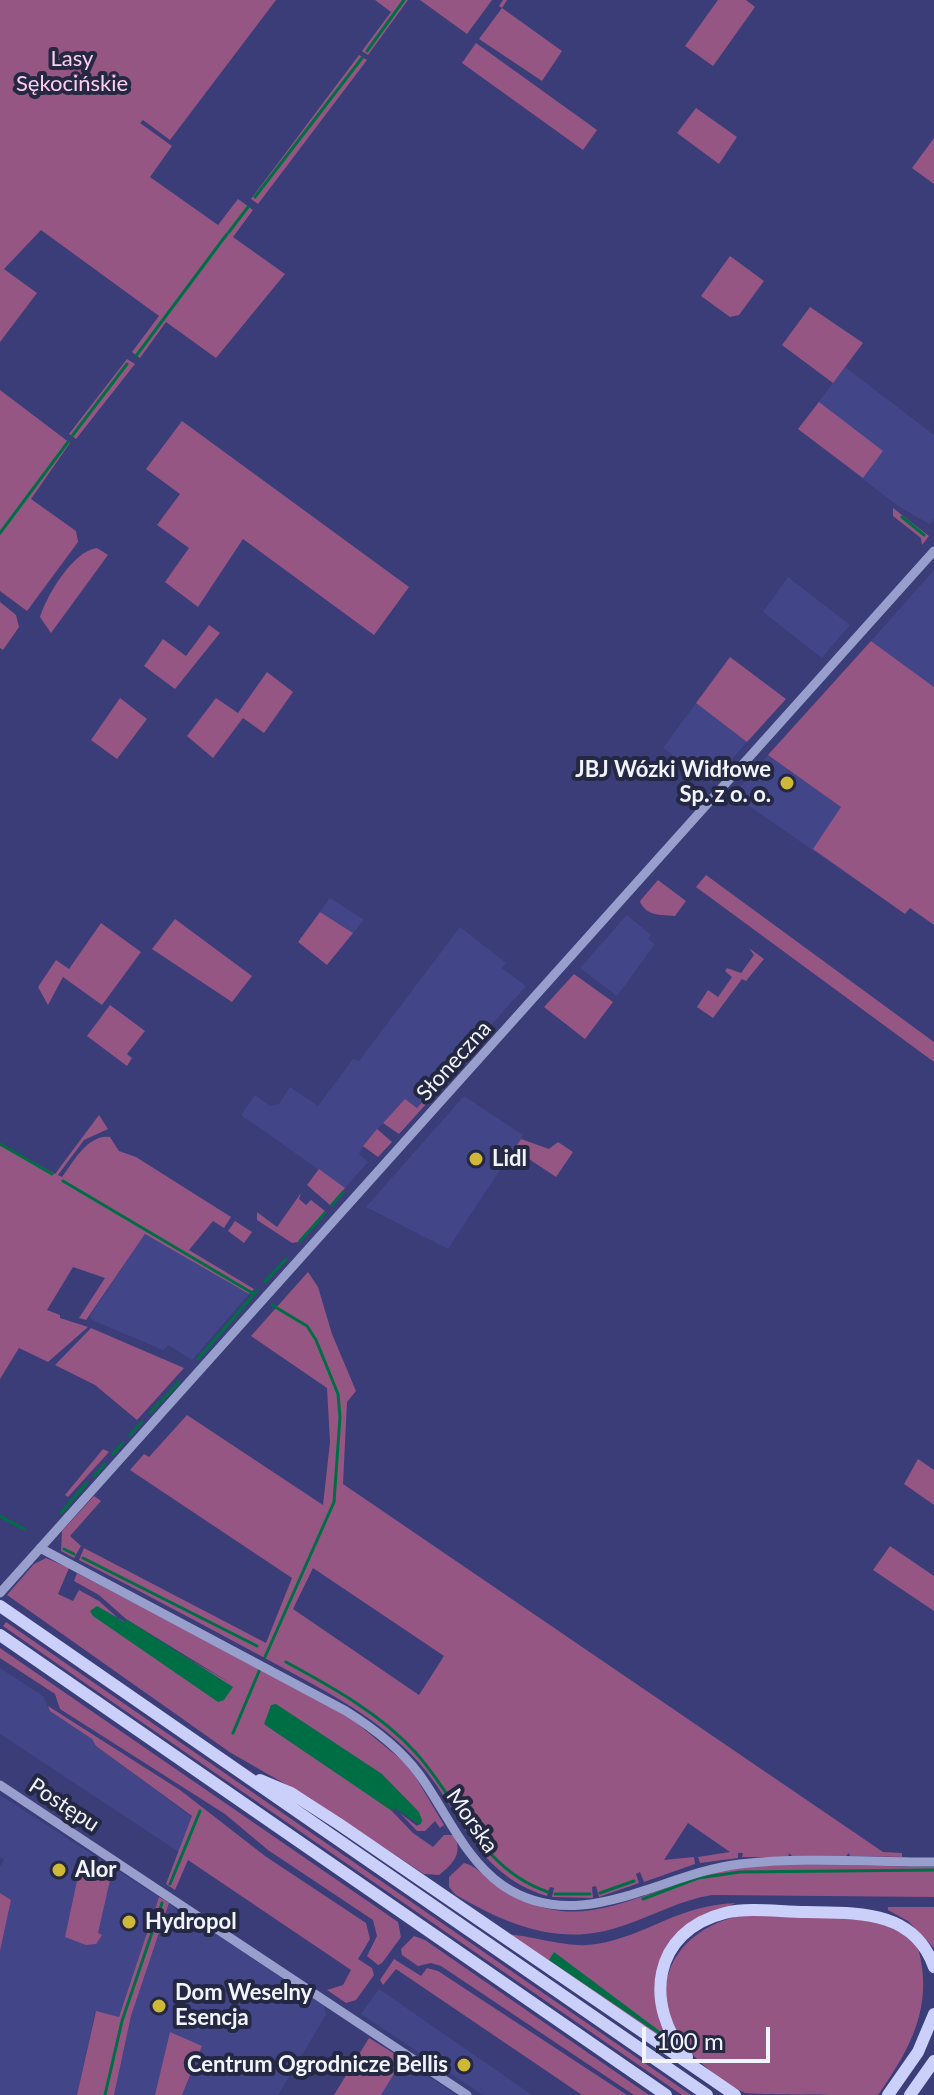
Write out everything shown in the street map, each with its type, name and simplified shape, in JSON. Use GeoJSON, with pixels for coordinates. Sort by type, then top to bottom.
{"type":"FeatureCollection","features":[{"type":"Feature","properties":{"kind":"highway"},"geometry":{"type":"LineString","coordinates":[[0,1606],[707,2095]]}},
{"type":"Feature","properties":{"kind":"highway"},"geometry":{"type":"LineString","coordinates":[[0,1635],[666,2095]]}},
{"type":"Feature","properties":{"kind":"highway"},"geometry":{"type":"LineString","coordinates":[[235,1770],[291,1793],[327,1816],[735,2095]]}},
{"type":"Feature","properties":{"kind":"highway"},"geometry":{"type":"LineString","coordinates":[[697,2068],[668,2032],[661,2015],[660,1985],[666,1961],[680,1939],[712,1917],[738,1911],[867,1913],[910,1930],[923,1944],[934,1967]]}},
{"type":"Feature","properties":{"kind":"highway"},"geometry":{"type":"LineString","coordinates":[[888,2095],[918,2052],[934,2014]]}},
{"type":"Feature","properties":{"kind":"highway"},"geometry":{"type":"LineString","coordinates":[[910,2095],[934,2061]]}},
{"type":"Feature","properties":{"kind":"main road","name":"Słoneczna"},"geometry":{"type":"LineString","coordinates":[[0,1593],[934,551]]}},
{"type":"Feature","properties":{"kind":"main road","name":"Morska"},"geometry":{"type":"LineString","coordinates":[[40,1548],[333,1704],[375,1730],[418,1773],[475,1860],[506,1887],[532,1900],[565,1906],[603,1903],[684,1875],[741,1864],[934,1862]]}},
{"type":"Feature","properties":{"kind":"main road","name":"Postępu"},"geometry":{"type":"LineString","coordinates":[[0,1785],[467,2095]]}},
{"type":"Feature","properties":{"kind":"shaded area"},"geometry":{"type":"Polygon","coordinates":[[[845,367],[934,435],[934,519],[929,524],[898,506],[798,429],[845,367]]]}},
{"type":"Feature","properties":{"kind":"shaded area"},"geometry":{"type":"Polygon","coordinates":[[[934,570],[934,687],[871,641],[934,570]]]}},
{"type":"Feature","properties":{"kind":"shaded area"},"geometry":{"type":"Polygon","coordinates":[[[788,577],[850,625],[822,658],[763,612],[788,577]]]}},
{"type":"Feature","properties":{"kind":"shaded area"},"geometry":{"type":"Polygon","coordinates":[[[696,703],[747,742],[711,783],[663,748],[696,703]]]}},
{"type":"Feature","properties":{"kind":"shaded area"},"geometry":{"type":"Polygon","coordinates":[[[768,755],[926,866],[895,907],[733,795],[768,755]]]}},
{"type":"Feature","properties":{"kind":"shaded area"},"geometry":{"type":"Polygon","coordinates":[[[330,898],[364,920],[353,933],[320,912],[330,898]]]}},
{"type":"Feature","properties":{"kind":"shaded area"},"geometry":{"type":"Polygon","coordinates":[[[627,915],[651,935],[648,939],[655,944],[617,996],[580,968],[627,915]]]}},
{"type":"Feature","properties":{"kind":"shaded area"},"geometry":{"type":"Polygon","coordinates":[[[460,927],[506,963],[502,968],[526,986],[417,1108],[405,1099],[367,1141],[359,1154],[368,1162],[345,1188],[241,1115],[255,1095],[270,1106],[279,1104],[290,1087],[318,1106],[353,1059],[359,1061],[460,927]]]}},
{"type":"Feature","properties":{"kind":"shaded area"},"geometry":{"type":"Polygon","coordinates":[[[464,1096],[523,1135],[448,1249],[366,1207],[464,1096]]]}},
{"type":"Feature","properties":{"kind":"shaded area"},"geometry":{"type":"Polygon","coordinates":[[[145,1234],[249,1294],[192,1360],[168,1345],[163,1350],[92,1320],[90,1316],[145,1234]]]}},
{"type":"Feature","properties":{"kind":"shaded area"},"geometry":{"type":"Polygon","coordinates":[[[97,1606],[124,1622],[126,1619],[233,1687],[224,1700],[218,1702],[93,1616],[90,1611],[97,1606]]]}},
{"type":"Feature","properties":{"kind":"shaded area"},"geometry":{"type":"Polygon","coordinates":[[[0,1668],[43,1696],[50,1711],[92,1739],[96,1746],[192,1817],[179,1852],[0,1734],[0,1668]]]}},
{"type":"Feature","properties":{"kind":"shaded area"},"geometry":{"type":"Polygon","coordinates":[[[276,1704],[382,1774],[419,1812],[420,1825],[395,1808],[392,1811],[264,1724],[271,1705],[276,1704]]]}},
{"type":"Feature","properties":{"kind":"shaded area"},"geometry":{"type":"Polygon","coordinates":[[[0,1795],[159,1897],[119,2017],[95,2012],[77,2095],[0,2095],[0,1951],[11,1900],[0,1893],[0,1866],[4,1860],[0,1857],[0,1795]]]}},
{"type":"Feature","properties":{"kind":"shaded area"},"geometry":{"type":"Polygon","coordinates":[[[169,1903],[185,1918],[196,1921],[324,2006],[326,2015],[278,2095],[182,2095],[202,2046],[165,2095],[114,2095],[131,2016],[169,1903]]]}},
{"type":"Feature","properties":{"kind":"shaded area"},"geometry":{"type":"Polygon","coordinates":[[[554,1952],[661,2032],[660,2035],[549,1960],[554,1952]]]}},
{"type":"Feature","properties":{"kind":"shaded area","name":"Centrum Ogrodnicze Bellis"},"geometry":{"type":"Polygon","coordinates":[[[379,1989],[532,2095],[483,2095],[361,2014],[379,1989]]]}},
{"type":"Feature","properties":{"kind":"shaded area"},"geometry":{"type":"Polygon","coordinates":[[[403,2059],[456,2095],[381,2095],[403,2059]]]}},
{"type":"Feature","properties":{"kind":"green space","name":"Lasy Sękocińskie"},"geometry":{"type":"Polygon","coordinates":[[[0,0],[276,0],[170,140],[143,120],[140,123],[172,146],[150,177],[218,225],[238,199],[253,210],[233,237],[285,274],[216,358],[166,322],[140,358],[132,352],[159,316],[41,230],[4,269],[37,293],[0,342],[0,0]]]}},
{"type":"Feature","properties":{"kind":"green space"},"geometry":{"type":"Polygon","coordinates":[[[375,0],[408,0],[368,55],[362,51],[391,12],[375,0]]]}},
{"type":"Feature","properties":{"kind":"green space"},"geometry":{"type":"Polygon","coordinates":[[[420,0],[492,0],[467,34],[420,0]]]}},
{"type":"Feature","properties":{"kind":"green space"},"geometry":{"type":"Polygon","coordinates":[[[718,0],[746,0],[755,7],[713,66],[685,46],[718,0]]]}},
{"type":"Feature","properties":{"kind":"green space"},"geometry":{"type":"Polygon","coordinates":[[[502,8],[562,51],[542,81],[479,39],[502,8]]]}},
{"type":"Feature","properties":{"kind":"green space"},"geometry":{"type":"Polygon","coordinates":[[[476,43],[597,130],[583,150],[462,63],[476,43]]]}},
{"type":"Feature","properties":{"kind":"green space"},"geometry":{"type":"Polygon","coordinates":[[[359,55],[367,60],[258,204],[251,199],[359,55]]]}},
{"type":"Feature","properties":{"kind":"green space"},"geometry":{"type":"Polygon","coordinates":[[[696,108],[737,137],[719,164],[677,133],[696,108]]]}},
{"type":"Feature","properties":{"kind":"green space"},"geometry":{"type":"Polygon","coordinates":[[[934,138],[934,184],[912,168],[934,138]]]}},
{"type":"Feature","properties":{"kind":"green space"},"geometry":{"type":"Polygon","coordinates":[[[730,256],[764,281],[739,315],[730,317],[701,296],[730,256]]]}},
{"type":"Feature","properties":{"kind":"green space"},"geometry":{"type":"Polygon","coordinates":[[[810,307],[863,343],[833,383],[782,345],[810,307]]]}},
{"type":"Feature","properties":{"kind":"green space"},"geometry":{"type":"Polygon","coordinates":[[[127,359],[135,364],[76,439],[69,434],[127,359]]]}},
{"type":"Feature","properties":{"kind":"green space"},"geometry":{"type":"Polygon","coordinates":[[[0,390],[70,443],[31,499],[76,531],[78,542],[27,611],[0,591],[0,390]]]}},
{"type":"Feature","properties":{"kind":"green space"},"geometry":{"type":"Polygon","coordinates":[[[819,402],[883,451],[863,478],[798,429],[819,402]]]}},
{"type":"Feature","properties":{"kind":"green space"},"geometry":{"type":"Polygon","coordinates":[[[182,421],[409,587],[374,635],[243,539],[198,607],[165,582],[189,548],[157,525],[180,494],[146,469],[182,421]]]}},
{"type":"Feature","properties":{"kind":"green space"},"geometry":{"type":"Polygon","coordinates":[[[893,508],[929,536],[922,545],[921,538],[893,516],[893,508]]]}},
{"type":"Feature","properties":{"kind":"green space"},"geometry":{"type":"Polygon","coordinates":[[[97,548],[108,555],[51,633],[40,617],[48,597],[70,565],[97,548]]]}},
{"type":"Feature","properties":{"kind":"green space"},"geometry":{"type":"Polygon","coordinates":[[[0,602],[16,615],[19,627],[3,650],[0,648],[0,602]]]}},
{"type":"Feature","properties":{"kind":"green space"},"geometry":{"type":"Polygon","coordinates":[[[209,625],[220,633],[175,689],[144,666],[163,639],[186,656],[209,625]]]}},
{"type":"Feature","properties":{"kind":"green space"},"geometry":{"type":"Polygon","coordinates":[[[871,641],[934,687],[934,925],[910,908],[905,914],[813,849],[841,807],[768,755],[871,641]]]}},
{"type":"Feature","properties":{"kind":"green space"},"geometry":{"type":"Polygon","coordinates":[[[730,657],[786,699],[747,742],[696,703],[730,657]]]}},
{"type":"Feature","properties":{"kind":"green space"},"geometry":{"type":"Polygon","coordinates":[[[267,672],[293,692],[264,733],[243,718],[213,758],[187,736],[216,698],[238,713],[267,672]]]}},
{"type":"Feature","properties":{"kind":"green space"},"geometry":{"type":"Polygon","coordinates":[[[120,698],[147,719],[117,759],[91,740],[120,698]]]}},
{"type":"Feature","properties":{"kind":"green space"},"geometry":{"type":"Polygon","coordinates":[[[706,875],[934,1042],[934,1062],[696,887],[706,875]]]}},
{"type":"Feature","properties":{"kind":"green space"},"geometry":{"type":"Polygon","coordinates":[[[658,880],[686,901],[675,916],[659,915],[642,906],[640,901],[658,880]]]}},
{"type":"Feature","properties":{"kind":"green space"},"geometry":{"type":"Polygon","coordinates":[[[320,912],[353,933],[327,965],[298,942],[320,912]]]}},
{"type":"Feature","properties":{"kind":"green space"},"geometry":{"type":"Polygon","coordinates":[[[175,919],[252,976],[232,1002],[152,949],[175,919]]]}},
{"type":"Feature","properties":{"kind":"green space"},"geometry":{"type":"Polygon","coordinates":[[[101,923],[141,952],[102,1005],[63,977],[48,1005],[38,987],[56,960],[69,969],[101,923]]]}},
{"type":"Feature","properties":{"kind":"green space"},"geometry":{"type":"Polygon","coordinates":[[[749,948],[764,959],[746,981],[742,979],[713,1018],[697,1007],[708,990],[718,997],[732,977],[725,971],[727,968],[741,973],[754,955],[749,948]]]}},
{"type":"Feature","properties":{"kind":"green space"},"geometry":{"type":"Polygon","coordinates":[[[574,974],[613,1002],[585,1039],[544,1007],[574,974]]]}},
{"type":"Feature","properties":{"kind":"green space"},"geometry":{"type":"Polygon","coordinates":[[[110,1005],[145,1031],[127,1054],[132,1058],[127,1066],[87,1036],[110,1005]]]}},
{"type":"Feature","properties":{"kind":"green space"},"geometry":{"type":"Polygon","coordinates":[[[434,1089],[437,1092],[399,1134],[383,1123],[405,1099],[417,1108],[434,1089]]]}},
{"type":"Feature","properties":{"kind":"green space"},"geometry":{"type":"Polygon","coordinates":[[[99,1115],[108,1129],[84,1140],[58,1175],[62,1177],[88,1144],[102,1137],[110,1137],[119,1151],[136,1157],[231,1217],[224,1228],[213,1221],[189,1250],[254,1289],[249,1294],[145,1234],[86,1320],[79,1318],[105,1278],[73,1267],[47,1310],[60,1315],[60,1318],[88,1327],[48,1362],[19,1348],[0,1379],[0,1143],[55,1174],[99,1115]]]}},
{"type":"Feature","properties":{"kind":"green space"},"geometry":{"type":"Polygon","coordinates":[[[377,1129],[392,1142],[378,1157],[363,1146],[377,1129]]]}},
{"type":"Feature","properties":{"kind":"green space"},"geometry":{"type":"Polygon","coordinates":[[[521,1139],[549,1149],[558,1142],[573,1152],[556,1177],[514,1149],[521,1139]]]}},
{"type":"Feature","properties":{"kind":"green space"},"geometry":{"type":"Polygon","coordinates":[[[319,1169],[345,1188],[330,1205],[307,1185],[319,1169]]]}},
{"type":"Feature","properties":{"kind":"green space"},"geometry":{"type":"Polygon","coordinates":[[[301,1193],[299,1199],[306,1205],[311,1200],[325,1211],[298,1242],[292,1243],[257,1220],[257,1212],[277,1227],[301,1193]]]}},
{"type":"Feature","properties":{"kind":"green space"},"geometry":{"type":"Polygon","coordinates":[[[235,1221],[252,1232],[244,1243],[228,1231],[235,1221]]]}},
{"type":"Feature","properties":{"kind":"green space"},"geometry":{"type":"Polygon","coordinates":[[[308,1272],[318,1287],[332,1334],[356,1391],[347,1402],[343,1484],[883,1852],[902,1853],[902,1857],[850,1856],[849,1853],[845,1857],[793,1857],[789,1853],[788,1857],[742,1857],[743,1853],[738,1853],[738,1858],[700,1863],[698,1857],[730,1852],[688,1823],[664,1860],[694,1857],[695,1864],[644,1882],[640,1872],[636,1874],[639,1883],[599,1897],[596,1886],[592,1887],[593,1898],[552,1897],[554,1888],[550,1887],[547,1896],[521,1885],[500,1871],[469,1836],[428,1774],[380,1727],[329,1693],[79,1560],[84,1548],[266,1643],[292,1578],[130,1470],[144,1454],[149,1457],[187,1415],[323,1505],[330,1442],[327,1388],[251,1336],[308,1272]],[[313,1568],[293,1609],[419,1695],[444,1656],[313,1568]]]}},
{"type":"Feature","properties":{"kind":"green space"},"geometry":{"type":"Polygon","coordinates":[[[91,1328],[184,1368],[137,1420],[95,1385],[55,1365],[91,1328]]]}},
{"type":"Feature","properties":{"kind":"green space"},"geometry":{"type":"Polygon","coordinates":[[[103,1449],[109,1452],[68,1497],[65,1495],[103,1449]]]}},
{"type":"Feature","properties":{"kind":"green space"},"geometry":{"type":"Polygon","coordinates":[[[918,1459],[934,1470],[934,1505],[904,1484],[918,1459]]]}},
{"type":"Feature","properties":{"kind":"green space"},"geometry":{"type":"Polygon","coordinates":[[[94,1496],[101,1501],[70,1536],[81,1546],[74,1558],[61,1551],[62,1531],[94,1496]]]}},
{"type":"Feature","properties":{"kind":"green space"},"geometry":{"type":"Polygon","coordinates":[[[890,1546],[934,1576],[934,1611],[873,1570],[890,1546]]]}},
{"type":"Feature","properties":{"kind":"green space"},"geometry":{"type":"Polygon","coordinates":[[[46,1558],[69,1568],[58,1594],[73,1601],[79,1590],[99,1601],[118,1618],[232,1684],[126,1619],[99,1595],[74,1581],[77,1573],[348,1716],[409,1766],[444,1825],[440,1828],[435,1821],[425,1831],[417,1831],[400,1813],[417,1826],[422,1822],[264,1724],[389,1808],[413,1833],[433,1847],[444,1835],[454,1835],[458,1847],[453,1862],[439,1875],[424,1874],[308,1797],[231,1753],[7,1595],[34,1564],[46,1558]]]}},
{"type":"Feature","properties":{"kind":"green space"},"geometry":{"type":"Polygon","coordinates":[[[6,1622],[691,2095],[682,2095],[82,1681],[3,1626],[6,1622]]]}},
{"type":"Feature","properties":{"kind":"green space"},"geometry":{"type":"Polygon","coordinates":[[[0,1648],[398,1922],[401,1937],[382,1963],[378,1965],[367,1956],[377,1936],[373,1920],[268,1850],[225,1814],[60,1709],[55,1694],[0,1658],[0,1648]]]}},
{"type":"Feature","properties":{"kind":"green space"},"geometry":{"type":"Polygon","coordinates":[[[48,1706],[180,1790],[265,1856],[366,1923],[370,1939],[358,1959],[372,1968],[374,1975],[356,2000],[346,2003],[327,1990],[343,1985],[351,1970],[188,1860],[175,1890],[166,1884],[192,1816],[96,1746],[92,1739],[50,1711],[48,1706]]]}},
{"type":"Feature","properties":{"kind":"green space"},"geometry":{"type":"Polygon","coordinates":[[[464,1863],[517,1898],[561,1911],[604,1908],[716,1872],[787,1865],[934,1867],[934,1897],[712,1895],[689,1900],[602,1932],[558,1934],[496,1916],[456,1895],[449,1887],[449,1877],[464,1863]]]}},
{"type":"Feature","properties":{"kind":"green space"},"geometry":{"type":"Polygon","coordinates":[[[87,1865],[110,1880],[98,1933],[102,1935],[96,1944],[86,1945],[65,1937],[80,1867],[87,1865]]]}},
{"type":"Feature","properties":{"kind":"green space"},"geometry":{"type":"Polygon","coordinates":[[[0,1893],[11,1900],[0,1951],[0,1893]]]}},
{"type":"Feature","properties":{"kind":"green space"},"geometry":{"type":"Polygon","coordinates":[[[159,1897],[169,1903],[131,2016],[114,2095],[77,2095],[96,2011],[119,2017],[159,1897]]]}},
{"type":"Feature","properties":{"kind":"green space"},"geometry":{"type":"Polygon","coordinates":[[[736,1903],[694,1921],[656,1986],[660,2021],[673,2047],[508,1935],[587,1945],[624,1937],[694,1910],[736,1903]]]}},
{"type":"Feature","properties":{"kind":"green space"},"geometry":{"type":"Polygon","coordinates":[[[888,1907],[934,1907],[934,1948],[908,1921],[888,1910],[888,1907]]]}},
{"type":"Feature","properties":{"kind":"green space"},"geometry":{"type":"Polygon","coordinates":[[[745,1915],[867,1917],[896,1928],[914,1942],[922,1969],[921,2007],[909,2043],[878,2095],[745,2093],[704,2065],[686,2047],[673,2028],[667,2007],[666,1987],[670,1969],[691,1939],[725,1920],[745,1915]]]}},
{"type":"Feature","properties":{"kind":"green space"},"geometry":{"type":"Polygon","coordinates":[[[414,1936],[425,1940],[649,2095],[634,2095],[441,1966],[431,1963],[418,1966],[402,1955],[401,1949],[414,1936]]]}},
{"type":"Feature","properties":{"kind":"green space"},"geometry":{"type":"Polygon","coordinates":[[[394,1959],[421,1976],[427,1968],[438,1971],[627,2095],[582,2095],[396,1969],[383,1985],[380,1980],[394,1959]]]}},
{"type":"Feature","properties":{"kind":"green space"},"geometry":{"type":"Polygon","coordinates":[[[170,2032],[202,2046],[182,2095],[155,2095],[170,2032]]]}},
{"type":"Feature","properties":{"kind":"green space"},"geometry":{"type":"Polygon","coordinates":[[[369,2038],[403,2059],[381,2095],[334,2095],[369,2038]]]}},
{"type":"Feature","properties":{"kind":"waterway"},"geometry":{"type":"LineString","coordinates":[[367,51],[404,0]]}},
{"type":"Feature","properties":{"kind":"waterway"},"geometry":{"type":"LineString","coordinates":[[255,197],[362,58]]}},
{"type":"Feature","properties":{"kind":"waterway"},"geometry":{"type":"LineString","coordinates":[[229,232],[248,207]]}},
{"type":"Feature","properties":{"kind":"waterway"},"geometry":{"type":"LineString","coordinates":[[136,356],[227,234]]}},
{"type":"Feature","properties":{"kind":"waterway"},"geometry":{"type":"LineString","coordinates":[[72,436],[127,364]]}},
{"type":"Feature","properties":{"kind":"waterway"},"geometry":{"type":"LineString","coordinates":[[0,533],[68,442]]}},
{"type":"Feature","properties":{"kind":"waterway"},"geometry":{"type":"LineString","coordinates":[[902,517],[924,535]]}},
{"type":"Feature","properties":{"kind":"waterway"},"geometry":{"type":"LineString","coordinates":[[0,1144],[52,1174]]}},
{"type":"Feature","properties":{"kind":"waterway"},"geometry":{"type":"LineString","coordinates":[[63,1181],[254,1294]]}},
{"type":"Feature","properties":{"kind":"waterway"},"geometry":{"type":"LineString","coordinates":[[332,1205],[343,1192]]}},
{"type":"Feature","properties":{"kind":"waterway"},"geometry":{"type":"LineString","coordinates":[[300,1241],[325,1213]]}},
{"type":"Feature","properties":{"kind":"waterway"},"geometry":{"type":"LineString","coordinates":[[265,1282],[286,1259]]}},
{"type":"Feature","properties":{"kind":"waterway"},"geometry":{"type":"LineString","coordinates":[[198,1359],[257,1291]]}},
{"type":"Feature","properties":{"kind":"waterway"},"geometry":{"type":"LineString","coordinates":[[265,1657],[334,1502],[340,1417],[338,1394],[316,1340],[307,1326],[272,1305]]}},
{"type":"Feature","properties":{"kind":"waterway"},"geometry":{"type":"LineString","coordinates":[[150,1413],[179,1382]]}},
{"type":"Feature","properties":{"kind":"waterway"},"geometry":{"type":"LineString","coordinates":[[130,1435],[142,1422]]}},
{"type":"Feature","properties":{"kind":"waterway"},"geometry":{"type":"LineString","coordinates":[[113,1454],[123,1443]]}},
{"type":"Feature","properties":{"kind":"waterway"},"geometry":{"type":"LineString","coordinates":[[94,1476],[105,1464]]}},
{"type":"Feature","properties":{"kind":"waterway"},"geometry":{"type":"LineString","coordinates":[[61,1513],[87,1483]]}},
{"type":"Feature","properties":{"kind":"waterway"},"geometry":{"type":"LineString","coordinates":[[0,1516],[24,1529]]}},
{"type":"Feature","properties":{"kind":"waterway"},"geometry":{"type":"LineString","coordinates":[[64,1549],[74,1554]]}},
{"type":"Feature","properties":{"kind":"waterway"},"geometry":{"type":"LineString","coordinates":[[83,1558],[257,1646]]}},
{"type":"Feature","properties":{"kind":"waterway"},"geometry":{"type":"LineString","coordinates":[[286,1662],[338,1691],[402,1739],[432,1772],[488,1851],[525,1881],[548,1892]]}},
{"type":"Feature","properties":{"kind":"waterway"},"geometry":{"type":"LineString","coordinates":[[233,1733],[260,1669]]}},
{"type":"Feature","properties":{"kind":"waterway"},"geometry":{"type":"LineString","coordinates":[[170,1884],[200,1811]]}},
{"type":"Feature","properties":{"kind":"waterway"},"geometry":{"type":"LineString","coordinates":[[643,1899],[698,1878],[740,1872],[934,1870]]}},
{"type":"Feature","properties":{"kind":"waterway"},"geometry":{"type":"LineString","coordinates":[[600,1893],[634,1881]]}},
{"type":"Feature","properties":{"kind":"waterway"},"geometry":{"type":"LineString","coordinates":[[555,1894],[590,1894]]}},
{"type":"Feature","properties":{"kind":"waterway"},"geometry":{"type":"LineString","coordinates":[[105,2095],[122,2021],[162,1903]]}},
{"type":"Feature","properties":{"kind":"place","name":"JBJ Wózki Widłowe Sp. z o. o."},"geometry":{"type":"Point","coordinates":[787,783]}},
{"type":"Feature","properties":{"kind":"place","name":"Lidl"},"geometry":{"type":"Point","coordinates":[476,1159]}},
{"type":"Feature","properties":{"kind":"place","name":"Alor"},"geometry":{"type":"Point","coordinates":[59,1870]}},
{"type":"Feature","properties":{"kind":"place","name":"Hydropol"},"geometry":{"type":"Point","coordinates":[129,1922]}},
{"type":"Feature","properties":{"kind":"place","name":"Dom Weselny Esencja"},"geometry":{"type":"Point","coordinates":[159,2006]}},
{"type":"Feature","properties":{"kind":"place","name":"Centrum Ogrodnicze Bellis"},"geometry":{"type":"Point","coordinates":[464,2065]}}]}
